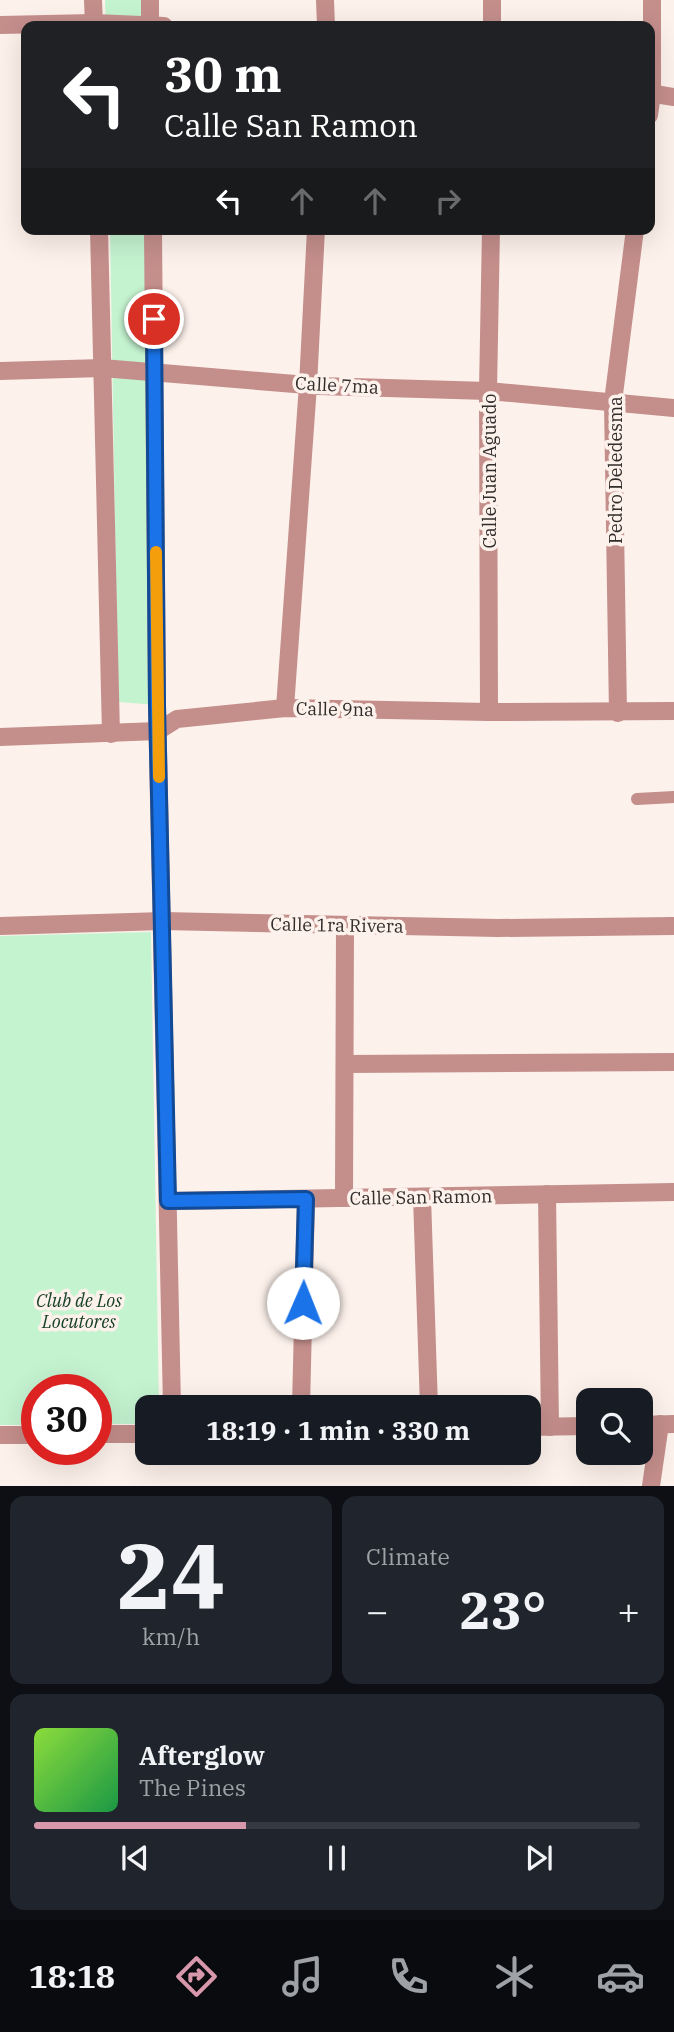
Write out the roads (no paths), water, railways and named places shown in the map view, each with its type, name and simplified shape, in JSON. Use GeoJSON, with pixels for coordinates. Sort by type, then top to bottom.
{"type":"FeatureCollection","features":[{"type":"Feature","properties":{"kind":"street"},"geometry":{"type":"LineString","coordinates":[[93,0],[94,21]]}},
{"type":"Feature","properties":{"kind":"street"},"geometry":{"type":"LineString","coordinates":[[150,0],[154,21]]}},
{"type":"Feature","properties":{"kind":"street"},"geometry":{"type":"LineString","coordinates":[[325,0],[326,21]]}},
{"type":"Feature","properties":{"kind":"street"},"geometry":{"type":"LineString","coordinates":[[492,0],[492,21]]}},
{"type":"Feature","properties":{"kind":"street"},"geometry":{"type":"LineString","coordinates":[[652,0],[652,21]]}},
{"type":"Feature","properties":{"kind":"street"},"geometry":{"type":"LineString","coordinates":[[0,24],[21,24]]}},
{"type":"Feature","properties":{"kind":"street"},"geometry":{"type":"LineString","coordinates":[[655,94],[674,97]]}},
{"type":"Feature","properties":{"kind":"street"},"geometry":{"type":"LineString","coordinates":[[99,235],[111,734]]}},
{"type":"Feature","properties":{"kind":"street"},"geometry":{"type":"LineString","coordinates":[[153,235],[158,731],[172,1395]]}},
{"type":"Feature","properties":{"kind":"street"},"geometry":{"type":"LineString","coordinates":[[285,708],[316,235]]}},
{"type":"Feature","properties":{"kind":"street","name":"Calle Juan Aguado"},"geometry":{"type":"LineString","coordinates":[[489,712],[488,390],[491,235]]}},
{"type":"Feature","properties":{"kind":"street","name":"Pedro Deledesma"},"geometry":{"type":"LineString","coordinates":[[618,713],[613,402],[634,235]]}},
{"type":"Feature","properties":{"kind":"street","name":"Calle 7ma"},"geometry":{"type":"LineString","coordinates":[[0,371],[102,368],[308,385],[488,390],[674,408]]}},
{"type":"Feature","properties":{"kind":"street","name":"Calle 9na"},"geometry":{"type":"LineString","coordinates":[[0,737],[158,731],[177,719],[285,708],[618,713],[674,711]]}},
{"type":"Feature","properties":{"kind":"street","name":"Calle 1ra Rivera"},"geometry":{"type":"LineString","coordinates":[[0,926],[163,921],[498,928],[674,926]]}},
{"type":"Feature","properties":{"kind":"street"},"geometry":{"type":"LineString","coordinates":[[344,1198],[345,925]]}},
{"type":"Feature","properties":{"kind":"street"},"geometry":{"type":"LineString","coordinates":[[345,1064],[674,1062]]}},
{"type":"Feature","properties":{"kind":"street","name":"Calle San Ramon"},"geometry":{"type":"LineString","coordinates":[[168,1201],[674,1192]]}},
{"type":"Feature","properties":{"kind":"street"},"geometry":{"type":"LineString","coordinates":[[547,1194],[550,1427]]}},
{"type":"Feature","properties":{"kind":"street"},"geometry":{"type":"LineString","coordinates":[[422,1196],[429,1395]]}},
{"type":"Feature","properties":{"kind":"street"},"geometry":{"type":"LineString","coordinates":[[300,1395],[306,1199]]}},
{"type":"Feature","properties":{"kind":"street"},"geometry":{"type":"LineString","coordinates":[[651,1486],[667,1424]]}},
{"type":"Feature","properties":{"kind":"street"},"geometry":{"type":"LineString","coordinates":[[541,1427],[576,1426]]}},
{"type":"Feature","properties":{"kind":"street"},"geometry":{"type":"LineString","coordinates":[[112,1434],[135,1434]]}},
{"type":"Feature","properties":{"kind":"street"},"geometry":{"type":"LineString","coordinates":[[0,1436],[21,1435]]}},
{"type":"Feature","properties":{"kind":"lane"},"geometry":{"type":"LineString","coordinates":[[637,799],[674,797]]}},
{"type":"Feature","properties":{"kind":"park label","name":"Club de Los Locutores"},"geometry":{"type":"Point","coordinates":[79,1310]}}]}
